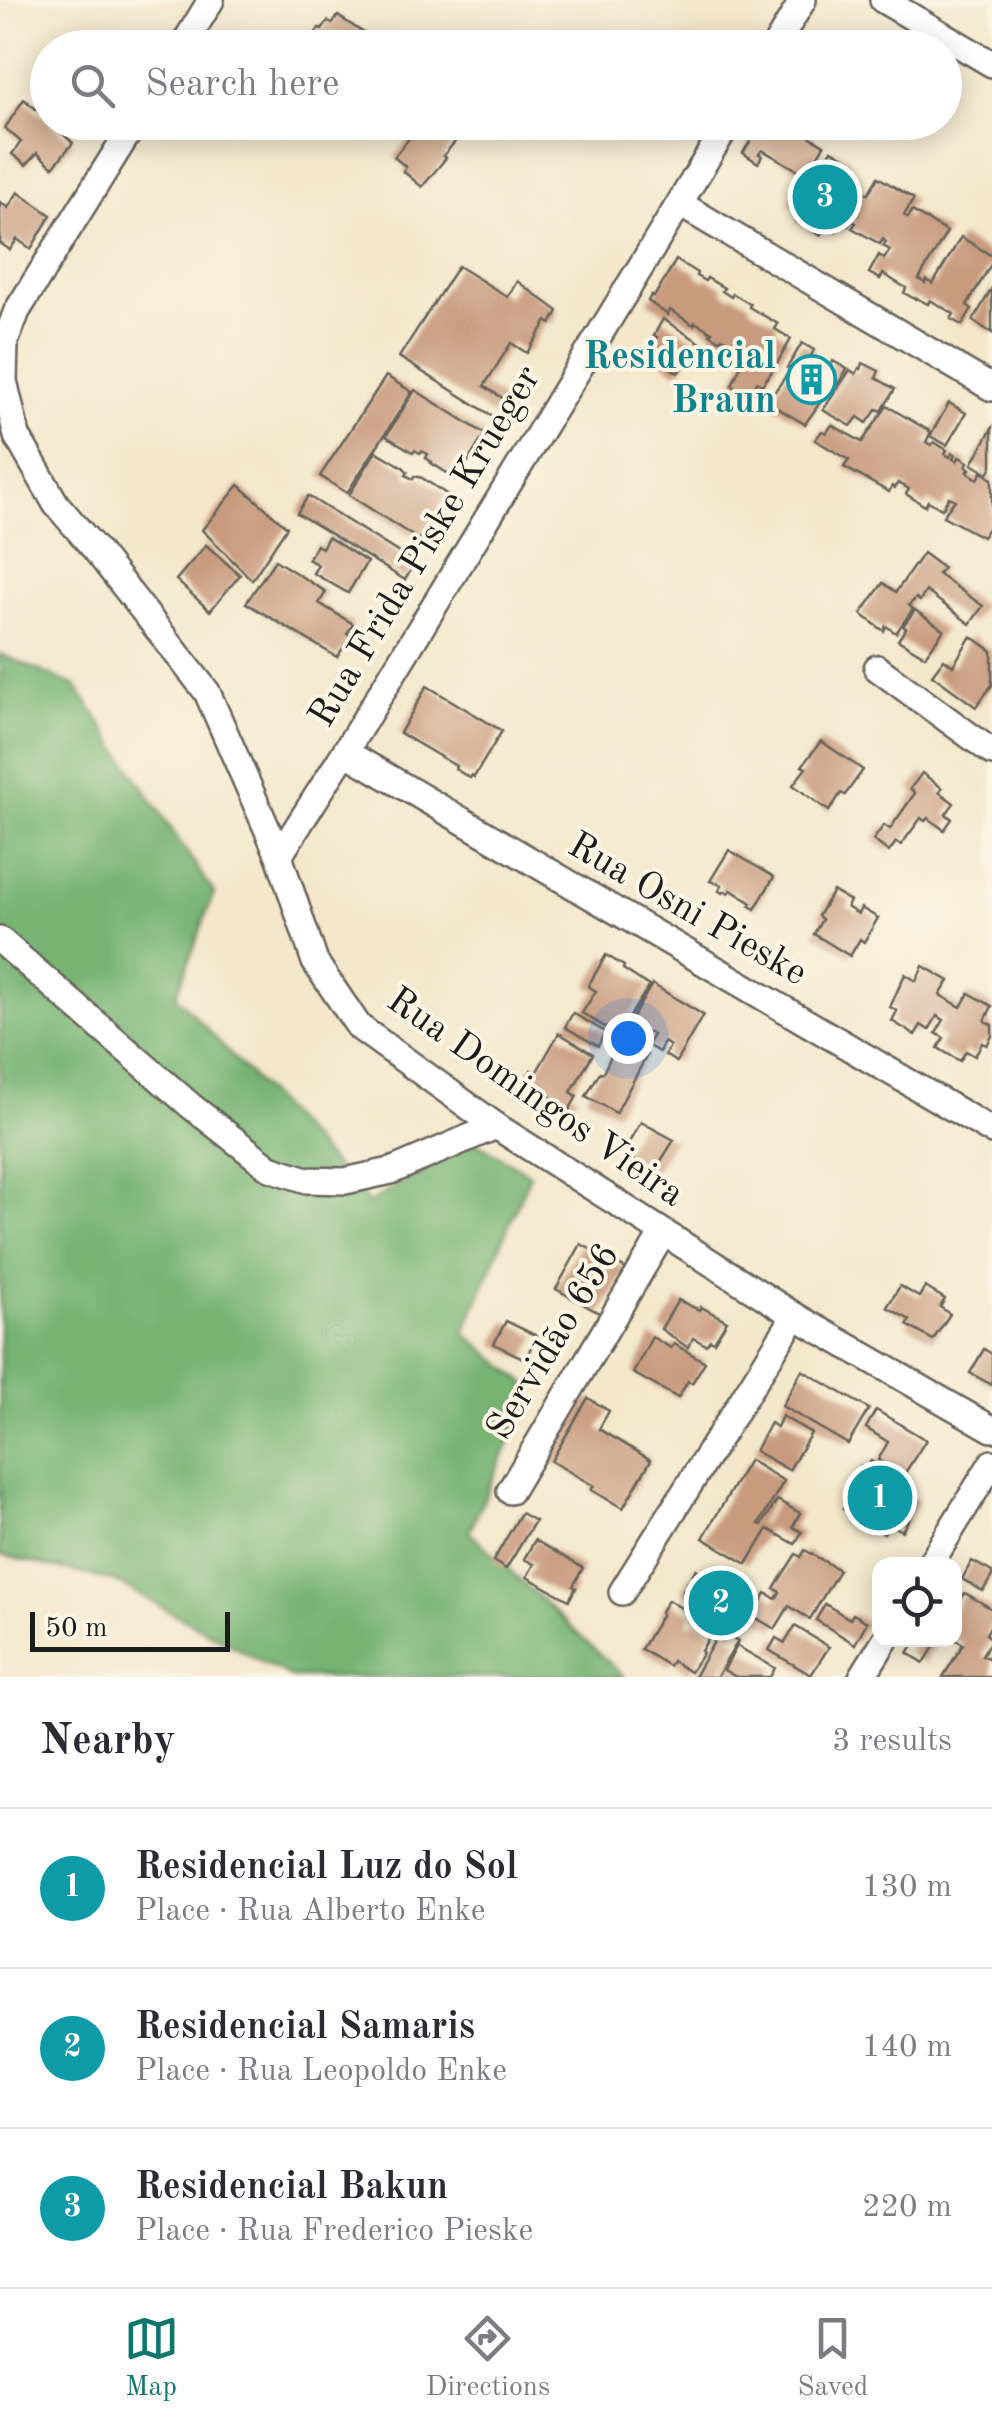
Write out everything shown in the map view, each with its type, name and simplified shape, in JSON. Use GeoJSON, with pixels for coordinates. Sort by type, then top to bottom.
{"type":"FeatureCollection","features":[{"type":"Feature","properties":{"kind":"street"},"geometry":{"type":"LineString","coordinates":[[193,30],[211,0]]}},
{"type":"Feature","properties":{"kind":"street"},"geometry":{"type":"LineString","coordinates":[[785,30],[803,0]]}},
{"type":"Feature","properties":{"kind":"street"},"geometry":{"type":"LineString","coordinates":[[883,0],[934,30]]}},
{"type":"Feature","properties":{"kind":"street"},"geometry":{"type":"LineString","coordinates":[[962,46],[992,64]]}},
{"type":"Feature","properties":{"kind":"street","name":"Rua Domingos Vieira"},"geometry":{"type":"LineString","coordinates":[[124,140],[17,311],[4,342],[4,381],[17,436],[56,504],[207,692],[279,856],[314,962],[359,1027],[496,1126],[794,1316],[992,1429]]}},
{"type":"Feature","properties":{"kind":"street","name":"Rua Frida Piske Krueger"},"geometry":{"type":"LineString","coordinates":[[279,856],[718,140]]}},
{"type":"Feature","properties":{"kind":"street"},"geometry":{"type":"LineString","coordinates":[[680,204],[992,388]]}},
{"type":"Feature","properties":{"kind":"street"},"geometry":{"type":"LineString","coordinates":[[877,668],[992,752]]}},
{"type":"Feature","properties":{"kind":"street","name":"Rua Osni Pieske"},"geometry":{"type":"LineString","coordinates":[[346,752],[992,1131]]}},
{"type":"Feature","properties":{"kind":"street"},"geometry":{"type":"LineString","coordinates":[[0,940],[191,1106],[270,1168],[307,1180],[345,1180],[391,1171],[496,1126]]}},
{"type":"Feature","properties":{"kind":"street","name":"Servidão 656"},"geometry":{"type":"LineString","coordinates":[[510,1491],[663,1232]]}},
{"type":"Feature","properties":{"kind":"street"},"geometry":{"type":"LineString","coordinates":[[622,1592],[794,1316]]}},
{"type":"Feature","properties":{"kind":"street"},"geometry":{"type":"LineString","coordinates":[[934,1557],[992,1462]]}},
{"type":"Feature","properties":{"kind":"street"},"geometry":{"type":"LineString","coordinates":[[862,1677],[881,1647]]}},
{"type":"Feature","properties":{"kind":"green space"},"geometry":{"type":"Polygon","coordinates":[[[0,654],[76,686],[214,893],[176,996],[369,1203],[472,1140],[530,1174],[464,1333],[533,1389],[469,1532],[624,1677],[290,1677],[114,1581],[0,1555],[0,654]]]}},
{"type":"Feature","properties":{"kind":"building"},"geometry":{"type":"Polygon","coordinates":[[[338,16],[359,30],[322,30],[328,21],[332,24],[338,16]]]}},
{"type":"Feature","properties":{"kind":"building"},"geometry":{"type":"Polygon","coordinates":[[[24,99],[30,104],[30,140],[73,143],[53,167],[37,153],[26,165],[12,154],[21,142],[5,128],[24,99]]]}},
{"type":"Feature","properties":{"kind":"building"},"geometry":{"type":"Polygon","coordinates":[[[408,140],[457,140],[422,187],[394,157],[408,140]]]}},
{"type":"Feature","properties":{"kind":"building"},"geometry":{"type":"Polygon","coordinates":[[[751,140],[816,140],[824,145],[809,171],[812,173],[819,161],[824,164],[832,150],[850,161],[845,169],[859,178],[855,184],[861,190],[868,194],[878,177],[914,199],[904,215],[908,218],[912,211],[947,232],[919,279],[925,283],[927,280],[933,284],[961,237],[992,256],[992,263],[967,305],[972,309],[962,325],[951,319],[954,314],[930,300],[928,304],[915,299],[904,293],[906,288],[883,274],[880,279],[869,273],[879,255],[884,259],[890,250],[883,246],[883,239],[880,244],[852,228],[856,223],[852,221],[848,226],[842,222],[836,231],[830,228],[833,223],[829,221],[820,235],[796,221],[804,206],[800,203],[797,208],[789,203],[806,175],[762,150],[758,163],[743,153],[751,140]]]}},
{"type":"Feature","properties":{"kind":"building"},"geometry":{"type":"Polygon","coordinates":[[[18,192],[51,215],[31,249],[17,239],[10,250],[0,243],[0,202],[8,208],[18,192]]]}},
{"type":"Feature","properties":{"kind":"building"},"geometry":{"type":"Polygon","coordinates":[[[676,260],[696,276],[724,288],[722,291],[731,297],[733,294],[750,304],[791,339],[762,385],[757,382],[749,395],[732,385],[745,356],[736,351],[745,336],[738,346],[720,340],[695,322],[694,325],[670,310],[668,315],[648,301],[676,260]]]}},
{"type":"Feature","properties":{"kind":"building"},"geometry":{"type":"Polygon","coordinates":[[[458,266],[508,297],[517,281],[558,311],[527,353],[511,343],[484,386],[515,406],[504,423],[399,357],[458,266]]]}},
{"type":"Feature","properties":{"kind":"building"},"geometry":{"type":"Polygon","coordinates":[[[992,288],[992,333],[973,321],[992,288]]]}},
{"type":"Feature","properties":{"kind":"building"},"geometry":{"type":"Polygon","coordinates":[[[663,319],[702,344],[678,373],[646,351],[657,337],[654,335],[663,319]]]}},
{"type":"Feature","properties":{"kind":"building","name":"Residencial Braun"},"geometry":{"type":"Polygon","coordinates":[[[802,343],[814,350],[811,356],[831,367],[833,361],[847,369],[832,394],[828,391],[805,424],[767,402],[791,369],[787,368],[802,343]]]}},
{"type":"Feature","properties":{"kind":"building"},"geometry":{"type":"Polygon","coordinates":[[[863,363],[879,371],[876,378],[895,389],[882,411],[877,409],[867,423],[858,417],[851,426],[823,410],[850,370],[856,374],[863,363]]]}},
{"type":"Feature","properties":{"kind":"building"},"geometry":{"type":"Polygon","coordinates":[[[386,376],[412,392],[347,493],[320,476],[386,376]]]}},
{"type":"Feature","properties":{"kind":"building"},"geometry":{"type":"Polygon","coordinates":[[[415,390],[485,434],[457,479],[431,463],[426,458],[428,454],[413,452],[386,436],[415,390]]]}},
{"type":"Feature","properties":{"kind":"building"},"geometry":{"type":"Polygon","coordinates":[[[949,403],[966,413],[947,445],[930,436],[949,403]]]}},
{"type":"Feature","properties":{"kind":"building"},"geometry":{"type":"Polygon","coordinates":[[[887,406],[931,432],[926,442],[947,450],[945,454],[950,457],[955,454],[953,459],[957,461],[959,457],[968,462],[967,472],[978,479],[982,472],[992,479],[992,523],[982,537],[943,516],[955,500],[949,497],[942,509],[928,501],[925,506],[906,494],[909,489],[898,483],[889,492],[844,467],[849,460],[815,440],[832,425],[862,442],[887,406]]]}},
{"type":"Feature","properties":{"kind":"building"},"geometry":{"type":"Polygon","coordinates":[[[992,428],[992,466],[988,473],[972,464],[992,428]]]}},
{"type":"Feature","properties":{"kind":"building"},"geometry":{"type":"Polygon","coordinates":[[[376,451],[403,467],[406,475],[422,478],[448,495],[419,540],[349,495],[376,451]]]}},
{"type":"Feature","properties":{"kind":"building"},"geometry":{"type":"Polygon","coordinates":[[[239,485],[287,527],[252,580],[202,530],[239,485]]]}},
{"type":"Feature","properties":{"kind":"building"},"geometry":{"type":"Polygon","coordinates":[[[308,496],[415,563],[405,580],[297,513],[308,496]]]}},
{"type":"Feature","properties":{"kind":"building"},"geometry":{"type":"Polygon","coordinates":[[[328,537],[367,562],[348,593],[313,573],[318,565],[308,559],[328,537]]]}},
{"type":"Feature","properties":{"kind":"building"},"geometry":{"type":"Polygon","coordinates":[[[206,545],[240,575],[210,611],[176,580],[206,545]]]}},
{"type":"Feature","properties":{"kind":"building"},"geometry":{"type":"Polygon","coordinates":[[[923,553],[943,568],[938,574],[983,606],[970,624],[926,591],[920,601],[916,598],[909,605],[913,609],[896,633],[886,626],[884,631],[861,614],[883,583],[896,592],[923,553]]]}},
{"type":"Feature","properties":{"kind":"building"},"geometry":{"type":"Polygon","coordinates":[[[275,560],[326,592],[319,603],[353,624],[347,634],[351,636],[337,657],[246,603],[275,560]]]}},
{"type":"Feature","properties":{"kind":"building"},"geometry":{"type":"Polygon","coordinates":[[[915,610],[944,630],[925,656],[898,640],[915,610]]]}},
{"type":"Feature","properties":{"kind":"building"},"geometry":{"type":"Polygon","coordinates":[[[971,636],[992,651],[992,685],[976,707],[932,675],[944,659],[953,666],[971,636]]]}},
{"type":"Feature","properties":{"kind":"building"},"geometry":{"type":"Polygon","coordinates":[[[427,686],[502,731],[474,777],[400,733],[427,686]]]}},
{"type":"Feature","properties":{"kind":"building"},"geometry":{"type":"Polygon","coordinates":[[[821,741],[863,770],[829,811],[793,785],[821,741]]]}},
{"type":"Feature","properties":{"kind":"building"},"geometry":{"type":"Polygon","coordinates":[[[922,773],[954,803],[946,814],[952,819],[944,830],[928,818],[921,818],[901,845],[896,842],[889,852],[873,840],[884,825],[890,829],[915,793],[910,789],[922,773]]]}},
{"type":"Feature","properties":{"kind":"building"},"geometry":{"type":"Polygon","coordinates":[[[729,850],[774,877],[755,909],[731,890],[719,891],[722,885],[710,881],[729,850]]]}},
{"type":"Feature","properties":{"kind":"building"},"geometry":{"type":"Polygon","coordinates":[[[833,891],[850,901],[847,907],[858,914],[861,908],[878,918],[850,956],[814,934],[822,919],[818,916],[833,891]]]}},
{"type":"Feature","properties":{"kind":"building"},"geometry":{"type":"Polygon","coordinates":[[[606,955],[649,986],[618,1035],[582,1013],[596,991],[588,986],[606,955]]]}},
{"type":"Feature","properties":{"kind":"building"},"geometry":{"type":"Polygon","coordinates":[[[923,966],[949,981],[940,995],[961,1007],[969,993],[992,1006],[985,1021],[992,1025],[992,1036],[987,1045],[982,1043],[975,1056],[966,1051],[960,1061],[938,1048],[944,1038],[936,1033],[944,1020],[937,1016],[929,1030],[921,1025],[915,1035],[892,1021],[897,1011],[890,1007],[905,974],[916,981],[923,966]]]}},
{"type":"Feature","properties":{"kind":"building"},"geometry":{"type":"Polygon","coordinates":[[[652,984],[703,1015],[676,1062],[665,1055],[670,1046],[664,1042],[659,1052],[647,1045],[653,1035],[647,1032],[642,1042],[624,1032],[652,984]]]}},
{"type":"Feature","properties":{"kind":"building"},"geometry":{"type":"Polygon","coordinates":[[[573,1013],[605,1032],[598,1046],[565,1027],[573,1013]]]}},
{"type":"Feature","properties":{"kind":"building"},"geometry":{"type":"Polygon","coordinates":[[[559,1033],[593,1054],[571,1092],[577,1096],[567,1114],[554,1107],[557,1101],[521,1086],[531,1070],[536,1073],[559,1033]]]}},
{"type":"Feature","properties":{"kind":"building"},"geometry":{"type":"Polygon","coordinates":[[[629,1043],[647,1055],[616,1113],[586,1096],[612,1054],[617,1050],[623,1054],[629,1043]]]}},
{"type":"Feature","properties":{"kind":"building"},"geometry":{"type":"Polygon","coordinates":[[[641,1122],[674,1140],[654,1172],[622,1154],[641,1122]]]}},
{"type":"Feature","properties":{"kind":"building"},"geometry":{"type":"Polygon","coordinates":[[[581,1244],[626,1269],[601,1314],[556,1289],[581,1244]]]}},
{"type":"Feature","properties":{"kind":"building"},"geometry":{"type":"Polygon","coordinates":[[[900,1286],[919,1297],[925,1287],[945,1299],[940,1307],[950,1314],[933,1340],[887,1307],[900,1286]]]}},
{"type":"Feature","properties":{"kind":"building"},"geometry":{"type":"Polygon","coordinates":[[[678,1300],[727,1321],[714,1342],[710,1340],[706,1345],[693,1338],[688,1348],[661,1329],[678,1300]]]}},
{"type":"Feature","properties":{"kind":"building"},"geometry":{"type":"Polygon","coordinates":[[[506,1321],[537,1336],[525,1359],[494,1344],[506,1321]]]}},
{"type":"Feature","properties":{"kind":"building"},"geometry":{"type":"Polygon","coordinates":[[[652,1337],[671,1348],[674,1344],[705,1362],[678,1398],[633,1373],[652,1337]]]}},
{"type":"Feature","properties":{"kind":"building"},"geometry":{"type":"Polygon","coordinates":[[[984,1349],[992,1354],[992,1385],[970,1373],[984,1349]]]}},
{"type":"Feature","properties":{"kind":"building"},"geometry":{"type":"Polygon","coordinates":[[[802,1370],[869,1409],[848,1444],[782,1406],[802,1370]]]}},
{"type":"Feature","properties":{"kind":"building"},"geometry":{"type":"Polygon","coordinates":[[[588,1398],[609,1411],[599,1429],[651,1460],[623,1508],[551,1461],[588,1398]]]}},
{"type":"Feature","properties":{"kind":"building"},"geometry":{"type":"Polygon","coordinates":[[[876,1410],[926,1440],[903,1476],[878,1460],[888,1442],[866,1428],[876,1410]]]}},
{"type":"Feature","properties":{"kind":"building"},"geometry":{"type":"Polygon","coordinates":[[[782,1416],[811,1433],[789,1470],[755,1451],[770,1423],[777,1427],[782,1416]]]}},
{"type":"Feature","properties":{"kind":"building"},"geometry":{"type":"Polygon","coordinates":[[[749,1460],[784,1481],[759,1524],[777,1500],[800,1513],[793,1527],[802,1532],[795,1544],[768,1529],[747,1564],[703,1538],[749,1460]]]}},
{"type":"Feature","properties":{"kind":"building"},"geometry":{"type":"Polygon","coordinates":[[[871,1461],[913,1485],[907,1494],[919,1501],[902,1531],[889,1524],[884,1533],[843,1509],[849,1500],[844,1496],[861,1466],[866,1469],[871,1461]]]}},
{"type":"Feature","properties":{"kind":"building"},"geometry":{"type":"Polygon","coordinates":[[[521,1513],[535,1521],[506,1569],[493,1561],[521,1513]]]}},
{"type":"Feature","properties":{"kind":"building"},"geometry":{"type":"Polygon","coordinates":[[[535,1540],[583,1568],[569,1600],[527,1577],[534,1564],[524,1559],[535,1540]]]}},
{"type":"Feature","properties":{"kind":"building"},"geometry":{"type":"Polygon","coordinates":[[[805,1550],[839,1570],[810,1619],[789,1606],[775,1629],[753,1616],[766,1593],[776,1599],[780,1592],[774,1588],[796,1554],[801,1557],[805,1550]]]}},
{"type":"Feature","properties":{"kind":"building"},"geometry":{"type":"Polygon","coordinates":[[[972,1561],[992,1572],[983,1591],[962,1579],[972,1561]]]}},
{"type":"Feature","properties":{"kind":"building"},"geometry":{"type":"Polygon","coordinates":[[[696,1569],[707,1576],[712,1569],[755,1594],[733,1633],[690,1606],[694,1600],[683,1591],[696,1569]]]}},
{"type":"Feature","properties":{"kind":"building"},"geometry":{"type":"Polygon","coordinates":[[[965,1593],[992,1609],[992,1623],[986,1634],[992,1639],[982,1655],[988,1658],[992,1651],[992,1677],[943,1677],[963,1644],[965,1593]]]}},
{"type":"Feature","properties":{"kind":"building"},"geometry":{"type":"Polygon","coordinates":[[[668,1600],[691,1614],[688,1621],[692,1625],[694,1621],[712,1632],[690,1672],[672,1661],[669,1666],[641,1649],[668,1600]]]}},
{"type":"Feature","properties":{"kind":"building"},"geometry":{"type":"Polygon","coordinates":[[[825,1604],[850,1619],[853,1614],[867,1622],[855,1644],[816,1620],[825,1604]]]}},
{"type":"Feature","properties":{"kind":"building"},"geometry":{"type":"Polygon","coordinates":[[[795,1626],[829,1647],[811,1675],[769,1650],[776,1638],[785,1643],[795,1626]]]}},
{"type":"Feature","properties":{"kind":"building"},"geometry":{"type":"Polygon","coordinates":[[[720,1631],[738,1641],[717,1677],[694,1677],[720,1631]]]}},
{"type":"Feature","properties":{"kind":"building"},"geometry":{"type":"Polygon","coordinates":[[[737,1646],[775,1668],[770,1677],[736,1677],[724,1670],[737,1646]]]}},
{"type":"Feature","properties":{"kind":"building"},"geometry":{"type":"Polygon","coordinates":[[[912,1647],[934,1647],[924,1663],[908,1653],[912,1647]]]}},
{"type":"Feature","properties":{"kind":"place","name":"Residencial Bakun"},"geometry":{"type":"Point","coordinates":[825,197]}},
{"type":"Feature","properties":{"kind":"place","name":"Residencial Braun"},"geometry":{"type":"Point","coordinates":[811,380]}},
{"type":"Feature","properties":{"kind":"place","name":"Residencial Luz do Sol"},"geometry":{"type":"Point","coordinates":[880,1498]}},
{"type":"Feature","properties":{"kind":"place","name":"Residencial Samaris"},"geometry":{"type":"Point","coordinates":[721,1603]}}]}
